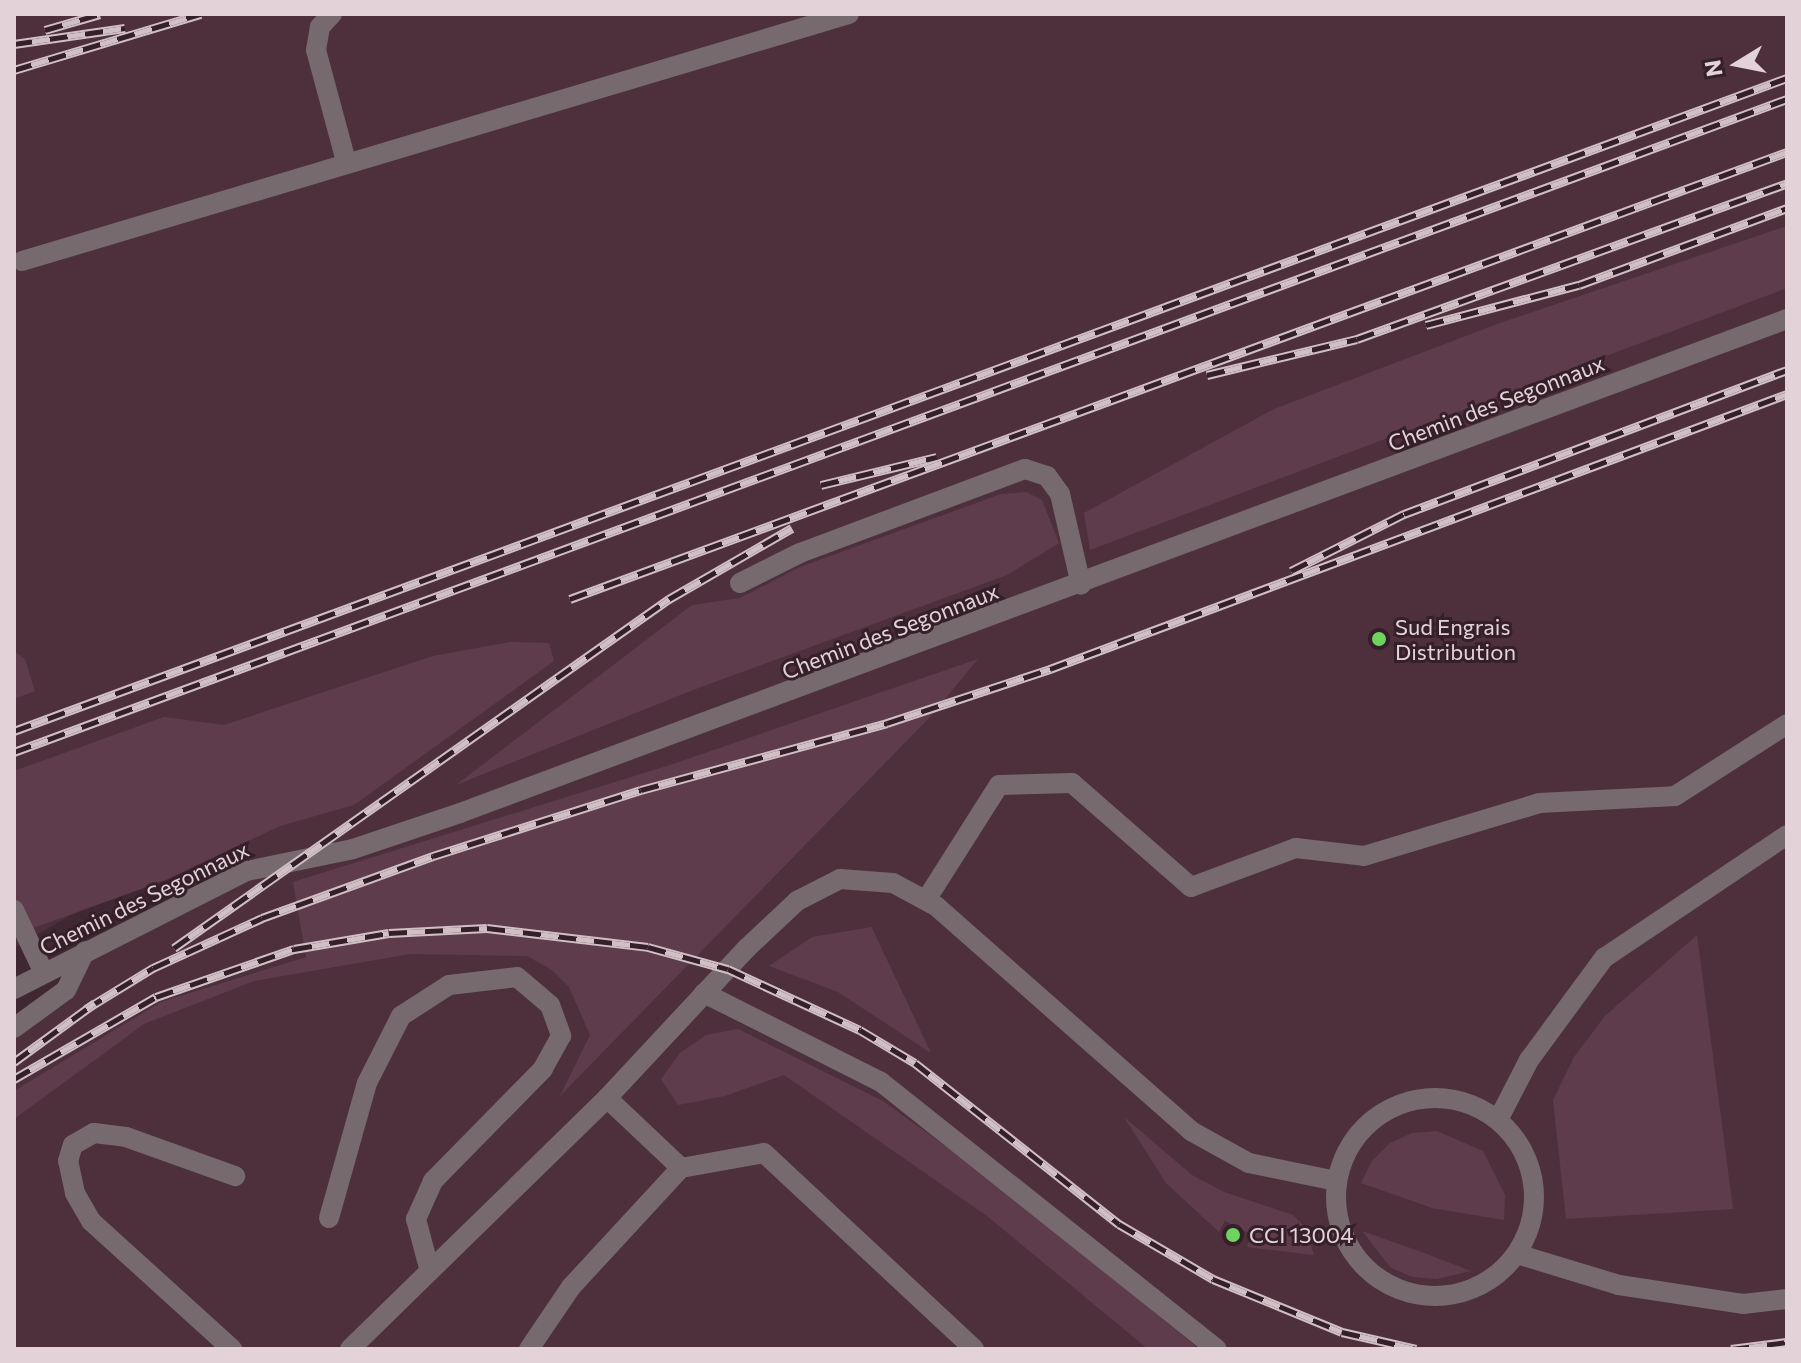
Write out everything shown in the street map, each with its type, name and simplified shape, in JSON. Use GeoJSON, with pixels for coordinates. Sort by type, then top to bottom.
{"type":"FeatureCollection","features":[{"type":"Feature","properties":{"kind":"street"},"geometry":{"type":"LineString","coordinates":[[332,14],[320,27],[316,50],[346,161]]}},
{"type":"Feature","properties":{"kind":"street"},"geometry":{"type":"LineString","coordinates":[[22,261],[346,161],[849,14]]}},
{"type":"Feature","properties":{"kind":"street","name":"Chemin des Segonnaux"},"geometry":{"type":"LineString","coordinates":[[14,989],[247,871],[353,849],[460,813],[1081,585],[1787,319]]}},
{"type":"Feature","properties":{"kind":"street"},"geometry":{"type":"LineString","coordinates":[[740,583],[800,553],[1025,469],[1047,476],[1060,494],[1081,585]]}},
{"type":"Feature","properties":{"kind":"street"},"geometry":{"type":"LineString","coordinates":[[926,900],[999,785],[1072,783],[1191,887],[1296,848],[1364,856],[1539,803],[1675,796],[1787,724]]}},
{"type":"Feature","properties":{"kind":"street"},"geometry":{"type":"LineString","coordinates":[[1498,1120],[1529,1060],[1604,958],[1787,835]]}},
{"type":"Feature","properties":{"kind":"street"},"geometry":{"type":"LineString","coordinates":[[350,1349],[429,1268],[607,1098],[704,993],[797,901],[840,879],[893,883],[926,900],[1191,1131],[1249,1163],[1336,1181]]}},
{"type":"Feature","properties":{"kind":"street"},"geometry":{"type":"LineString","coordinates":[[14,910],[44,973]]}},
{"type":"Feature","properties":{"kind":"street"},"geometry":{"type":"LineString","coordinates":[[14,1028],[66,990],[85,951]]}},
{"type":"Feature","properties":{"kind":"street"},"geometry":{"type":"LineString","coordinates":[[329,1218],[367,1083],[401,1016],[449,985],[517,977],[550,1005],[561,1036],[543,1069],[433,1181],[416,1219],[429,1268]]}},
{"type":"Feature","properties":{"kind":"street"},"geometry":{"type":"LineString","coordinates":[[704,993],[881,1082],[1217,1349]]}},
{"type":"Feature","properties":{"kind":"street"},"geometry":{"type":"LineString","coordinates":[[607,1098],[681,1168]]}},
{"type":"Feature","properties":{"kind":"street"},"geometry":{"type":"LineString","coordinates":[[1444,1098],[1473,1105],[1498,1120],[1518,1143],[1530,1169],[1534,1198],[1530,1227],[1517,1254],[1493,1279],[1462,1294],[1428,1297],[1394,1288],[1365,1269],[1347,1244],[1337,1213],[1336,1181],[1345,1153],[1386,1110],[1414,1099],[1444,1098]]}},
{"type":"Feature","properties":{"kind":"street"},"geometry":{"type":"LineString","coordinates":[[232,1349],[91,1221],[75,1193],[68,1161],[73,1145],[94,1133],[126,1137],[235,1176]]}},
{"type":"Feature","properties":{"kind":"street"},"geometry":{"type":"LineString","coordinates":[[529,1349],[571,1287],[681,1168],[764,1153],[974,1349]]}},
{"type":"Feature","properties":{"kind":"street"},"geometry":{"type":"LineString","coordinates":[[1517,1254],[1619,1285],[1743,1304],[1787,1299]]}},
{"type":"Feature","properties":{"kind":"shaded area"},"geometry":{"type":"Polygon","coordinates":[[[14,14],[1787,14],[1787,1349],[14,1349],[14,1017],[248,840],[69,916],[14,948],[14,14]]]}},
{"type":"Feature","properties":{"kind":"shaded area"},"geometry":{"type":"Polygon","coordinates":[[[1787,226],[1787,288],[1090,550],[1084,513],[1274,409],[1500,323],[1787,226]]]}},
{"type":"Feature","properties":{"kind":"shaded area"},"geometry":{"type":"Polygon","coordinates":[[[1026,492],[1042,500],[1059,543],[1007,575],[693,690],[456,785],[692,605],[740,598],[800,567],[1001,494],[1026,492]]]}},
{"type":"Feature","properties":{"kind":"shaded area"},"geometry":{"type":"Polygon","coordinates":[[[510,642],[549,643],[554,661],[354,805],[280,826],[166,880],[14,935],[14,771],[164,717],[224,725],[433,656],[510,642]]]}},
{"type":"Feature","properties":{"kind":"shaded area"},"geometry":{"type":"Polygon","coordinates":[[[14,651],[25,659],[35,691],[14,699],[14,651]]]}},
{"type":"Feature","properties":{"kind":"shaded area"},"geometry":{"type":"Polygon","coordinates":[[[978,659],[929,718],[560,1096],[590,1035],[569,987],[552,970],[527,956],[410,954],[254,981],[144,1024],[14,1119],[14,1091],[161,1002],[306,957],[293,882],[673,764],[978,659]]]}},
{"type":"Feature","properties":{"kind":"shaded area"},"geometry":{"type":"Polygon","coordinates":[[[872,927],[931,1053],[838,992],[769,966],[812,937],[872,927]]]}},
{"type":"Feature","properties":{"kind":"shaded area"},"geometry":{"type":"Polygon","coordinates":[[[1697,935],[1733,1209],[1566,1219],[1553,1100],[1574,1057],[1605,1016],[1697,935]]]}},
{"type":"Feature","properties":{"kind":"shaded area"},"geometry":{"type":"Polygon","coordinates":[[[738,1029],[883,1101],[992,1180],[1199,1349],[1148,1349],[987,1216],[784,1075],[725,1096],[678,1105],[661,1079],[680,1053],[706,1035],[738,1029]]]}},
{"type":"Feature","properties":{"kind":"shaded area"},"geometry":{"type":"Polygon","coordinates":[[[1124,1117],[1192,1175],[1224,1192],[1293,1215],[1305,1227],[1314,1255],[1247,1247],[1250,1234],[1225,1221],[1219,1232],[1166,1183],[1124,1117]]]}},
{"type":"Feature","properties":{"kind":"shaded area"},"geometry":{"type":"Polygon","coordinates":[[[1437,1131],[1483,1151],[1505,1195],[1504,1220],[1432,1208],[1361,1183],[1372,1161],[1390,1143],[1412,1133],[1437,1131]]]}},
{"type":"Feature","properties":{"kind":"shaded area"},"geometry":{"type":"Polygon","coordinates":[[[1362,1231],[1471,1271],[1437,1279],[1413,1277],[1391,1268],[1362,1231]]]}},
{"type":"Feature","properties":{"kind":"railway"},"geometry":{"type":"LineString","coordinates":[[45,30],[100,14]]}},
{"type":"Feature","properties":{"kind":"railway"},"geometry":{"type":"LineString","coordinates":[[14,70],[201,14]]}},
{"type":"Feature","properties":{"kind":"railway"},"geometry":{"type":"LineString","coordinates":[[14,44],[125,28]]}},
{"type":"Feature","properties":{"kind":"railway"},"geometry":{"type":"LineString","coordinates":[[14,731],[1787,78]]}},
{"type":"Feature","properties":{"kind":"railway"},"geometry":{"type":"LineString","coordinates":[[14,752],[1787,99]]}},
{"type":"Feature","properties":{"kind":"railway"},"geometry":{"type":"LineString","coordinates":[[570,599],[1787,152]]}},
{"type":"Feature","properties":{"kind":"railway"},"geometry":{"type":"LineString","coordinates":[[1207,375],[1357,339],[1787,183]]}},
{"type":"Feature","properties":{"kind":"railway"},"geometry":{"type":"LineString","coordinates":[[1426,325],[1579,285],[1787,208]]}},
{"type":"Feature","properties":{"kind":"railway"},"geometry":{"type":"LineString","coordinates":[[1291,571],[1404,514],[1787,370]]}},
{"type":"Feature","properties":{"kind":"railway"},"geometry":{"type":"LineString","coordinates":[[86,1009],[153,968],[262,918],[433,856],[641,790],[887,723],[1050,669],[1787,394]]}},
{"type":"Feature","properties":{"kind":"railway"},"geometry":{"type":"LineString","coordinates":[[821,485],[937,457]]}},
{"type":"Feature","properties":{"kind":"railway"},"geometry":{"type":"LineString","coordinates":[[174,948],[669,599],[792,528]]}},
{"type":"Feature","properties":{"kind":"railway"},"geometry":{"type":"LineString","coordinates":[[14,1079],[156,997],[294,949],[389,933],[487,928],[648,947],[728,969],[860,1030],[915,1063],[1119,1224],[1213,1279],[1342,1332],[1416,1349]]}},
{"type":"Feature","properties":{"kind":"railway"},"geometry":{"type":"LineString","coordinates":[[14,1062],[95,1003]]}},
{"type":"Feature","properties":{"kind":"railway"},"geometry":{"type":"LineString","coordinates":[[1731,1349],[1787,1342]]}},
{"type":"Feature","properties":{"kind":"place","name":"Sud Engrais Distribution"},"geometry":{"type":"Point","coordinates":[1379,639]}},
{"type":"Feature","properties":{"kind":"place","name":"CCI 13004"},"geometry":{"type":"Point","coordinates":[1233,1235]}}]}
